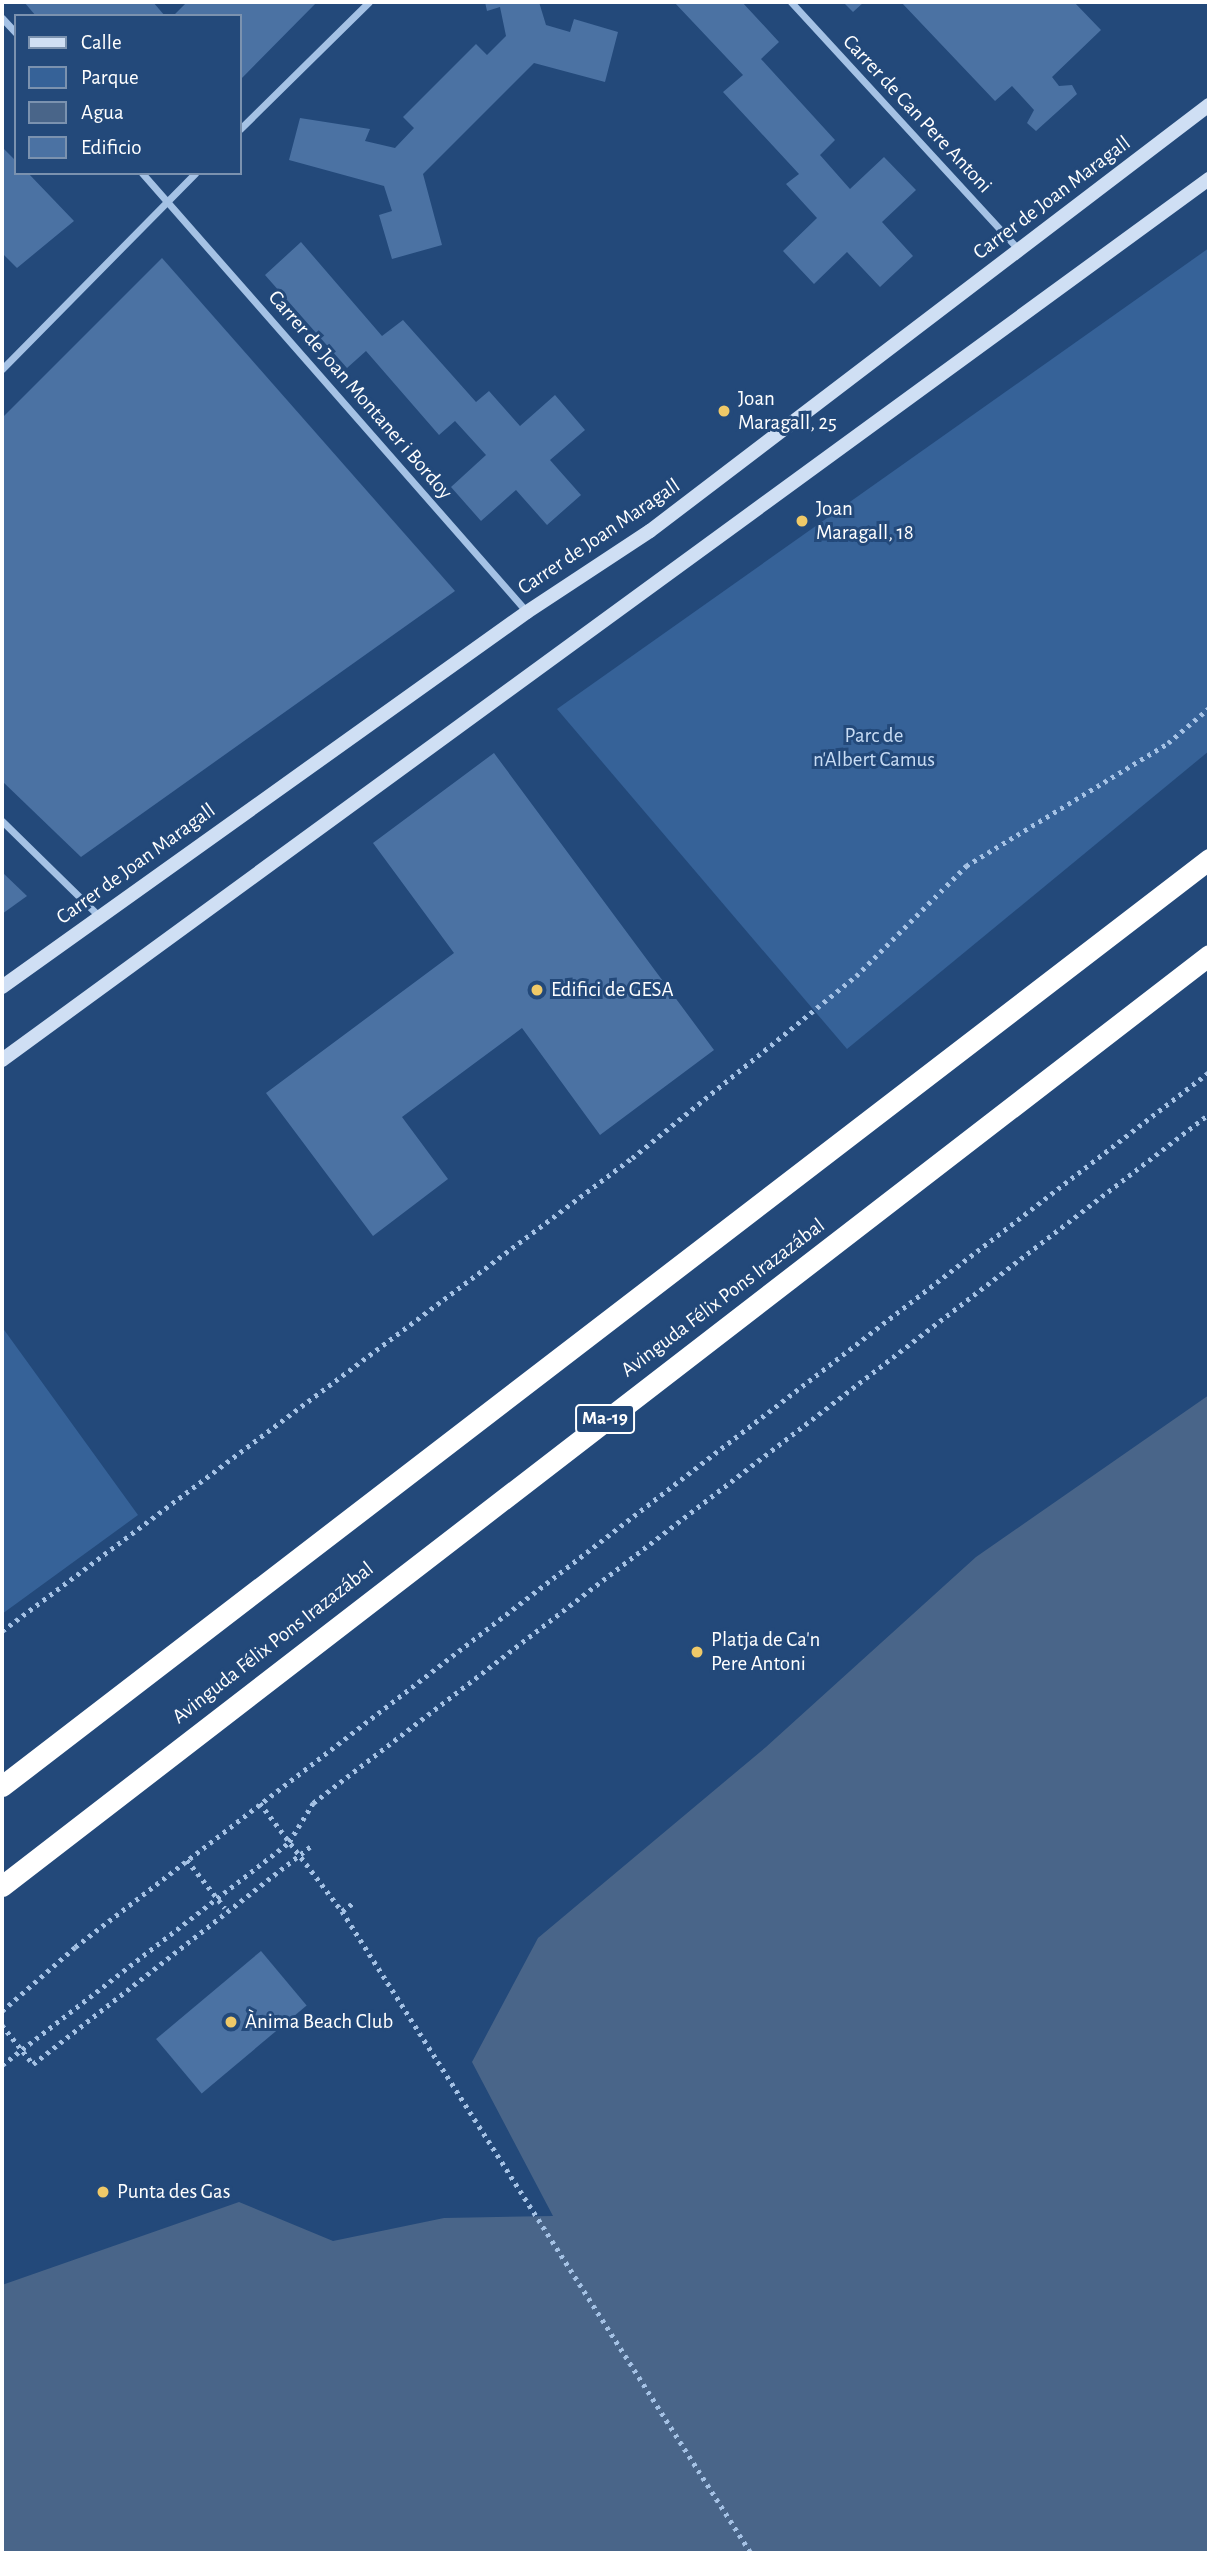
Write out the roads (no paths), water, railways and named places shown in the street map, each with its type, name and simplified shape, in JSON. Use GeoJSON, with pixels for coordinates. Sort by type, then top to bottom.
{"type":"FeatureCollection","features":[{"type":"Feature","properties":{"kind":"highway"},"geometry":{"type":"LineString","coordinates":[[2,1786],[1209,859]]}},
{"type":"Feature","properties":{"kind":"highway","name":"Avinguda Félix Pons Irazazábal"},"geometry":{"type":"LineString","coordinates":[[2,1886],[1209,955]]}},
{"type":"Feature","properties":{"kind":"street"},"geometry":{"type":"LineString","coordinates":[[242,127],[369,2]]}},
{"type":"Feature","properties":{"kind":"street","name":"Carrer de Can Pere Antoni"},"geometry":{"type":"LineString","coordinates":[[790,2],[1018,249]]}},
{"type":"Feature","properties":{"kind":"street"},"geometry":{"type":"LineString","coordinates":[[2,18],[14,31]]}},
{"type":"Feature","properties":{"kind":"street","name":"Carrer de Joan Maragall"},"geometry":{"type":"LineString","coordinates":[[2,988],[527,612],[650,531],[1209,105]]}},
{"type":"Feature","properties":{"kind":"street","name":"Carrer de Joan Montaner i Bordoy"},"geometry":{"type":"LineString","coordinates":[[144,175],[527,612]]}},
{"type":"Feature","properties":{"kind":"street"},"geometry":{"type":"LineString","coordinates":[[2,369],[193,175]]}},
{"type":"Feature","properties":{"kind":"street"},"geometry":{"type":"LineString","coordinates":[[2,1060],[1209,179]]}},
{"type":"Feature","properties":{"kind":"street"},"geometry":{"type":"LineString","coordinates":[[2,821],[99,916]]}},
{"type":"Feature","properties":{"kind":"water"},"geometry":{"type":"Polygon","coordinates":[[[1209,1395],[1209,2553],[2,2553],[2,2285],[239,2202],[333,2241],[444,2218],[553,2216],[472,2062],[538,1938],[766,1747],[976,1557],[1209,1395]]]}},
{"type":"Feature","properties":{"kind":"place","name":"Joan Maragall, 25"},"geometry":{"type":"Point","coordinates":[724,411]}},
{"type":"Feature","properties":{"kind":"place","name":"Joan Maragall, 18"},"geometry":{"type":"Point","coordinates":[802,521]}},
{"type":"Feature","properties":{"kind":"place","name":"Edifici de GESA"},"geometry":{"type":"Point","coordinates":[537,990]}},
{"type":"Feature","properties":{"kind":"place","name":"Platja de Ca'n Pere Antoni"},"geometry":{"type":"Point","coordinates":[697,1652]}},
{"type":"Feature","properties":{"kind":"place","name":"Ànima Beach Club"},"geometry":{"type":"Point","coordinates":[231,2022]}},
{"type":"Feature","properties":{"kind":"place","name":"Punta des Gas"},"geometry":{"type":"Point","coordinates":[103,2192]}},
{"type":"Feature","properties":{"kind":"park label","name":"Parc de n'Albert Camus"},"geometry":{"type":"Point","coordinates":[874,748]}}]}
